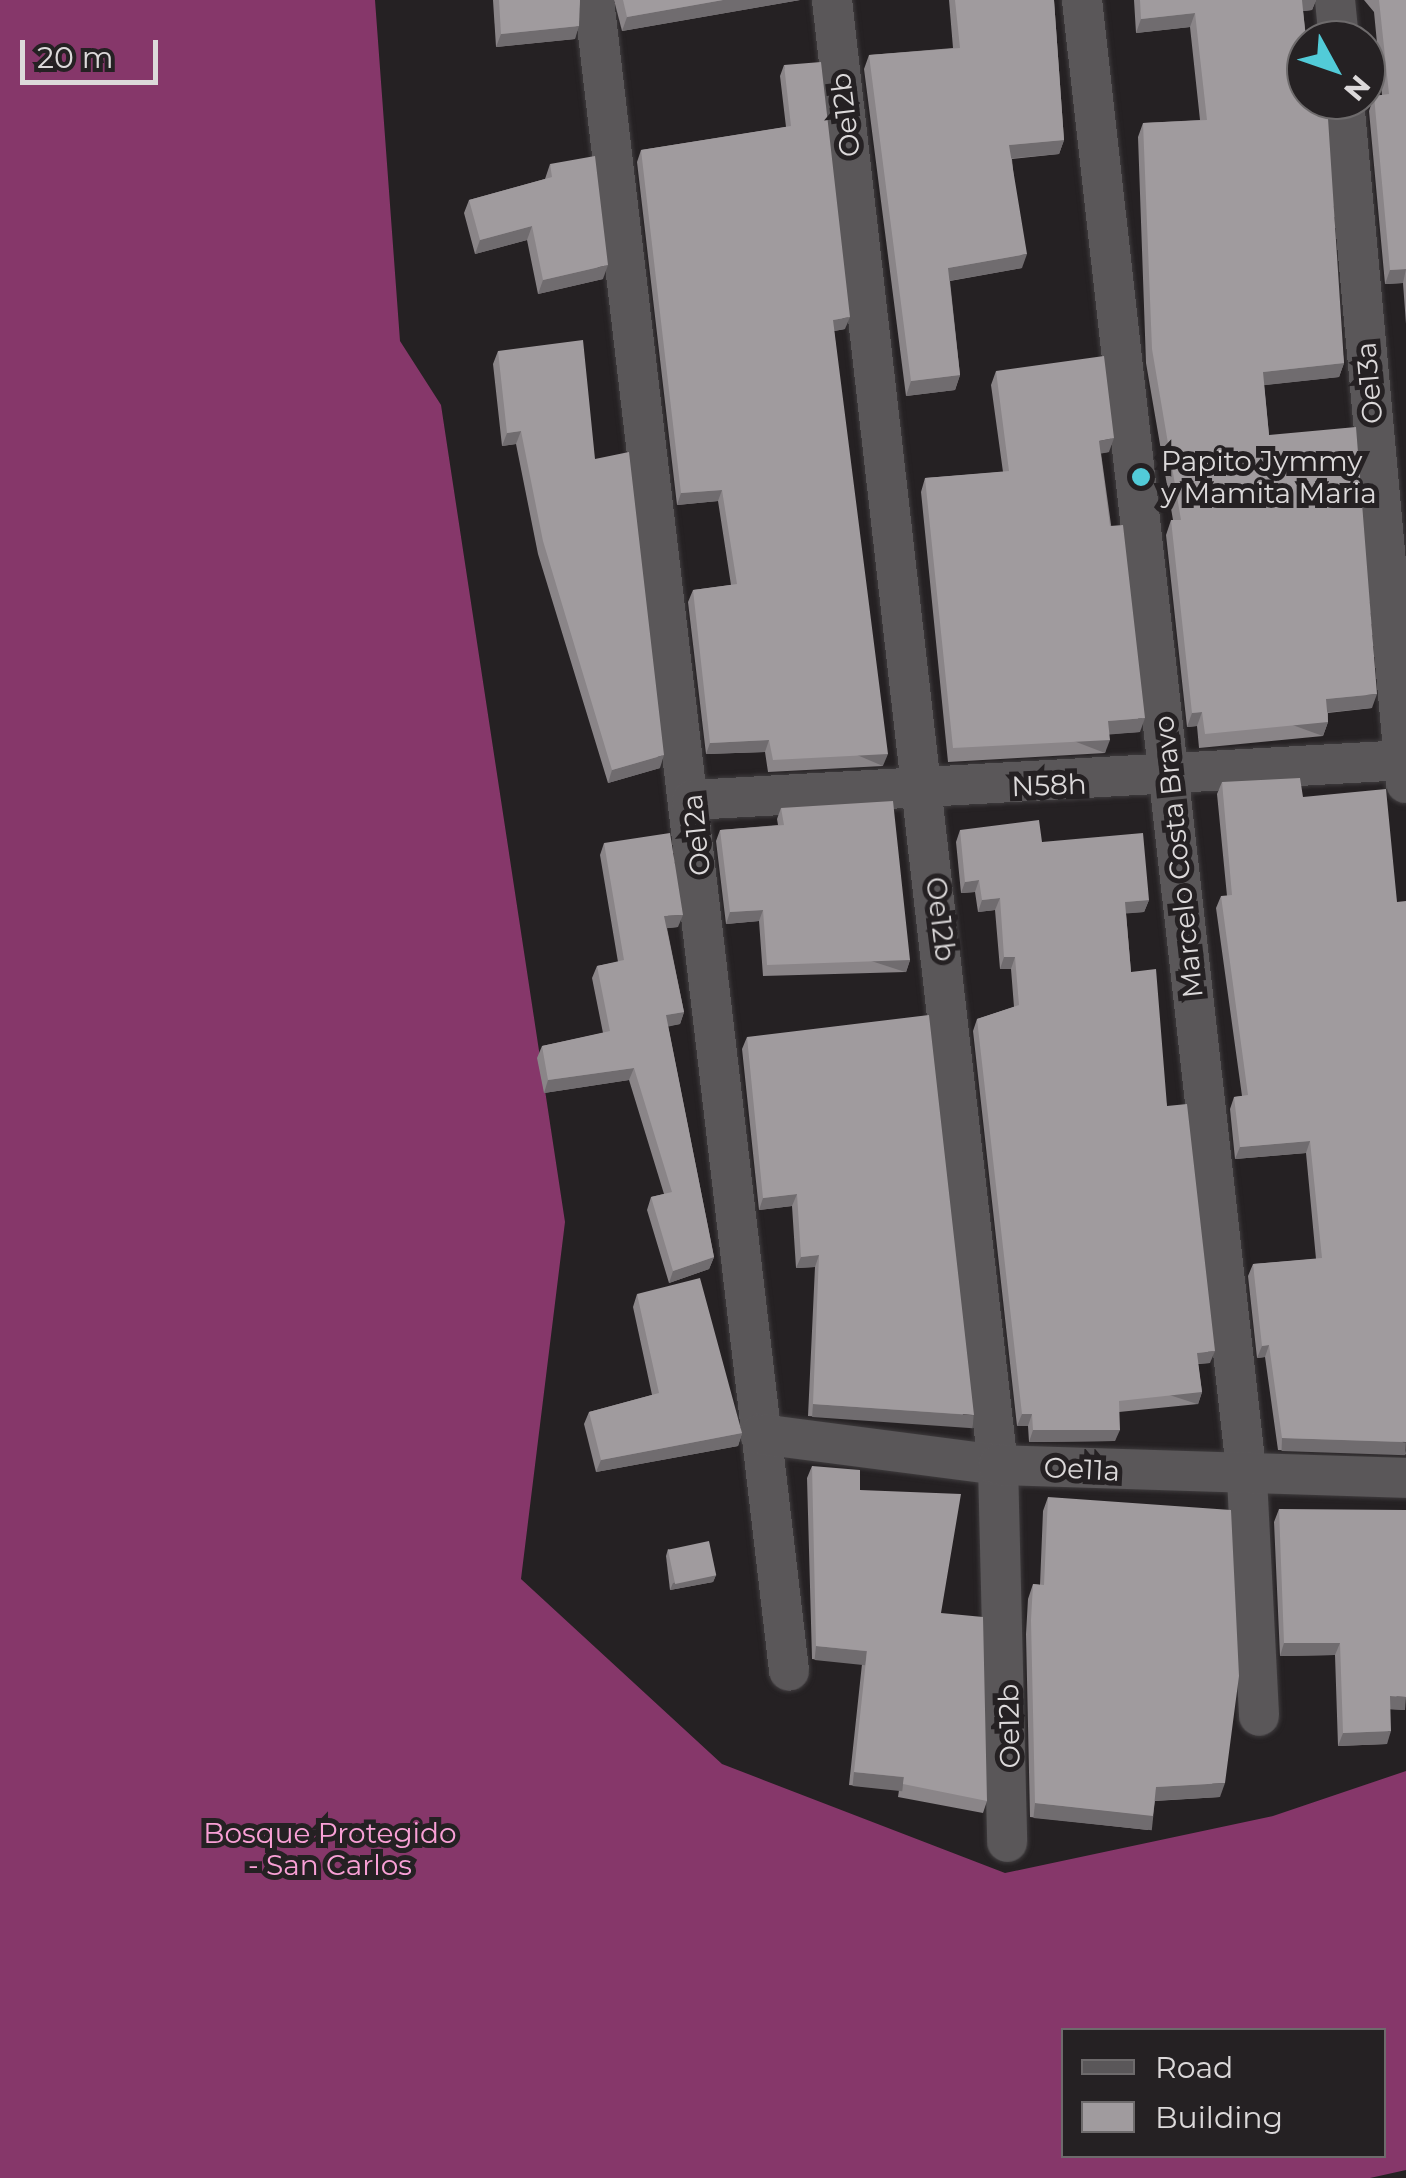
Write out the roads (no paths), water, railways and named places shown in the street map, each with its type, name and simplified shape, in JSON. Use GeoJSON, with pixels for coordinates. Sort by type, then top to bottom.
{"type":"FeatureCollection","features":[{"type":"Feature","properties":{"kind":"street","name":"Oe12a"},"geometry":{"type":"LineString","coordinates":[[594,0],[692,800],[788,1670]]}},
{"type":"Feature","properties":{"kind":"street","name":"Oe12b"},"geometry":{"type":"LineString","coordinates":[[832,0],[998,1464],[1007,1842]]}},
{"type":"Feature","properties":{"kind":"street","name":"Marcelo Costa Bravo"},"geometry":{"type":"LineString","coordinates":[[1082,0],[1247,1478],[1260,1716]]}},
{"type":"Feature","properties":{"kind":"street","name":"Oe13a"},"geometry":{"type":"LineString","coordinates":[[1346,120],[1405,768]]}},
{"type":"Feature","properties":{"kind":"street","name":"N58h"},"geometry":{"type":"LineString","coordinates":[[692,800],[1405,768]]}},
{"type":"Feature","properties":{"kind":"street","name":"Oe11a"},"geometry":{"type":"LineString","coordinates":[[760,1434],[998,1464],[1247,1478],[1406,1478]]}},
{"type":"Feature","properties":{"kind":"place","name":"Papito Jymmy y Mamita Maria"},"geometry":{"type":"Point","coordinates":[1141,477]}},
{"type":"Feature","properties":{"kind":"park label","name":"Bosque Protegido - San Carlos"},"geometry":{"type":"Point","coordinates":[330,1849]}}]}
